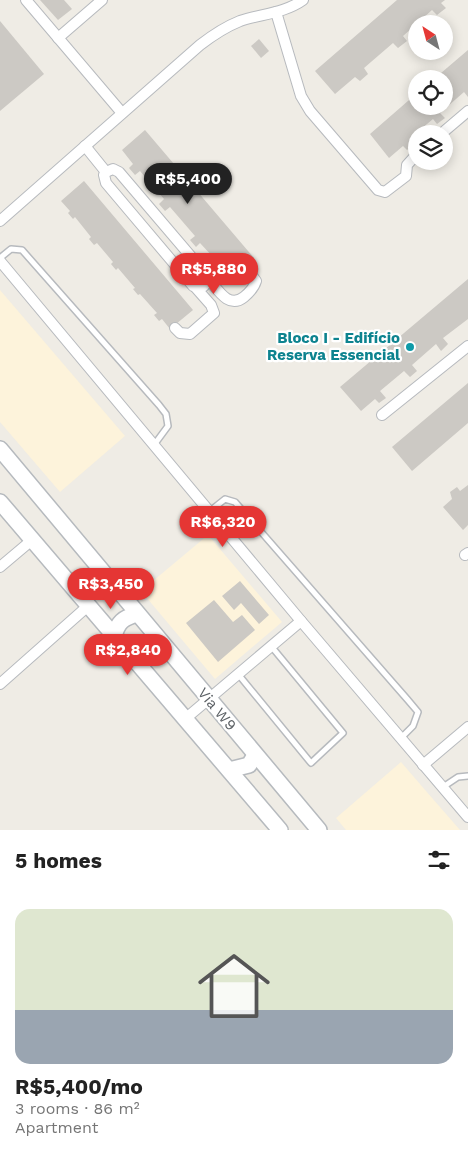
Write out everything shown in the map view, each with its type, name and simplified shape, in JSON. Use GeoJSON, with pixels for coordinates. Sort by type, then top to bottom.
{"type":"FeatureCollection","features":[{"type":"Feature","properties":{"kind":"street"},"geometry":{"type":"LineString","coordinates":[[26,0],[122,113]]}},
{"type":"Feature","properties":{"kind":"street"},"geometry":{"type":"LineString","coordinates":[[58,38],[102,0]]}},
{"type":"Feature","properties":{"kind":"street"},"geometry":{"type":"LineString","coordinates":[[0,221],[122,113],[218,32],[241,21],[276,12],[303,0]]}},
{"type":"Feature","properties":{"kind":"street"},"geometry":{"type":"LineString","coordinates":[[276,12],[301,96],[310,111],[380,193],[385,192],[404,177],[408,164]]}},
{"type":"Feature","properties":{"kind":"street"},"geometry":{"type":"LineString","coordinates":[[452,125],[468,111]]}},
{"type":"Feature","properties":{"kind":"street"},"geometry":{"type":"LineString","coordinates":[[85,146],[106,172]]}},
{"type":"Feature","properties":{"kind":"street"},"geometry":{"type":"LineString","coordinates":[[106,172],[114,169],[119,172],[224,297],[233,302],[241,299],[255,287],[256,281],[253,277]]}},
{"type":"Feature","properties":{"kind":"street"},"geometry":{"type":"LineString","coordinates":[[106,172],[104,179],[106,183],[211,305],[214,313],[190,334],[180,333],[175,328]]}},
{"type":"Feature","properties":{"kind":"street"},"geometry":{"type":"LineString","coordinates":[[0,259],[209,512],[468,817]]}},
{"type":"Feature","properties":{"kind":"street"},"geometry":{"type":"LineString","coordinates":[[196,288],[204,286],[207,277]]}},
{"type":"Feature","properties":{"kind":"street"},"geometry":{"type":"LineString","coordinates":[[382,415],[468,346]]}},
{"type":"Feature","properties":{"kind":"street","name":"Via W9"},"geometry":{"type":"LineString","coordinates":[[0,449],[208,700],[319,830]]}},
{"type":"Feature","properties":{"kind":"street","name":"Via W9"},"geometry":{"type":"LineString","coordinates":[[2,506],[280,830]]}},
{"type":"Feature","properties":{"kind":"street"},"geometry":{"type":"LineString","coordinates":[[0,567],[32,540]]}},
{"type":"Feature","properties":{"kind":"street"},"geometry":{"type":"LineString","coordinates":[[0,684],[88,606]]}},
{"type":"Feature","properties":{"kind":"street"},"geometry":{"type":"LineString","coordinates":[[114,636],[117,625],[124,618],[137,614]]}},
{"type":"Feature","properties":{"kind":"street"},"geometry":{"type":"LineString","coordinates":[[185,719],[301,621]]}},
{"type":"Feature","properties":{"kind":"street"},"geometry":{"type":"LineString","coordinates":[[423,765],[468,727]]}},
{"type":"Feature","properties":{"kind":"street"},"geometry":{"type":"LineString","coordinates":[[228,770],[249,764],[255,755]]}},
{"type":"Feature","properties":{"kind":"lane"},"geometry":{"type":"LineString","coordinates":[[0,259],[11,249],[22,250],[159,405],[166,414],[168,426],[154,445]]}},
{"type":"Feature","properties":{"kind":"lane"},"geometry":{"type":"LineString","coordinates":[[209,512],[225,499],[235,502],[407,699],[418,712],[413,726],[401,738]]}},
{"type":"Feature","properties":{"kind":"lane"},"geometry":{"type":"LineString","coordinates":[[238,674],[311,762],[344,734],[271,646]]}},
{"type":"Feature","properties":{"kind":"lane"},"geometry":{"type":"LineString","coordinates":[[442,787],[458,776],[468,776]]}},
{"type":"Feature","properties":{"kind":"shaded area"},"geometry":{"type":"Polygon","coordinates":[[[0,290],[125,436],[60,492],[0,422],[0,290]]]}},
{"type":"Feature","properties":{"kind":"shaded area"},"geometry":{"type":"Polygon","coordinates":[[[208,535],[282,622],[215,679],[141,591],[208,535]]]}},
{"type":"Feature","properties":{"kind":"shaded area"},"geometry":{"type":"Polygon","coordinates":[[[401,762],[460,830],[346,830],[336,818],[401,762]]]}},
{"type":"Feature","properties":{"kind":"building"},"geometry":{"type":"Polygon","coordinates":[[[40,0],[64,0],[72,9],[58,20],[40,0]]]}},
{"type":"Feature","properties":{"kind":"building"},"geometry":{"type":"Polygon","coordinates":[[[397,0],[445,0],[441,3],[446,8],[437,15],[432,10],[426,15],[408,15],[408,32],[403,36],[407,41],[398,48],[393,43],[364,68],[368,74],[360,81],[355,77],[335,94],[315,71],[397,0]]]}},
{"type":"Feature","properties":{"kind":"building"},"geometry":{"type":"Polygon","coordinates":[[[0,21],[44,74],[0,111],[0,21]]]}},
{"type":"Feature","properties":{"kind":"building"},"geometry":{"type":"Polygon","coordinates":[[[259,39],[269,51],[261,58],[251,46],[259,39]]]}},
{"type":"Feature","properties":{"kind":"building"},"geometry":{"type":"Polygon","coordinates":[[[468,50],[468,97],[464,92],[453,102],[453,70],[445,70],[468,50]]]}},
{"type":"Feature","properties":{"kind":"building"},"geometry":{"type":"Polygon","coordinates":[[[408,101],[408,115],[442,115],[445,118],[437,124],[433,119],[426,125],[408,125],[408,149],[403,146],[389,158],[370,134],[408,101]]]}},
{"type":"Feature","properties":{"kind":"building"},"geometry":{"type":"Polygon","coordinates":[[[145,130],[254,258],[231,278],[219,265],[214,269],[208,261],[213,257],[200,243],[196,247],[190,240],[195,236],[170,207],[165,211],[159,204],[164,199],[140,171],[135,175],[129,168],[133,164],[122,150],[145,130]]]}},
{"type":"Feature","properties":{"kind":"building"},"geometry":{"type":"Polygon","coordinates":[[[84,181],[193,310],[170,329],[162,319],[159,321],[154,315],[157,313],[140,294],[138,295],[133,289],[135,288],[118,268],[116,270],[111,264],[113,262],[97,243],[94,245],[89,239],[91,237],[75,217],[73,219],[68,213],[70,211],[61,201],[84,181]]]}},
{"type":"Feature","properties":{"kind":"building","name":"Bloco I - Edifício Reserva Essencial"},"geometry":{"type":"Polygon","coordinates":[[[468,279],[468,319],[443,338],[448,344],[441,351],[436,344],[412,365],[417,371],[410,377],[404,371],[380,391],[386,398],[379,403],[375,399],[361,411],[340,387],[468,279]]]}},
{"type":"Feature","properties":{"kind":"building"},"geometry":{"type":"Polygon","coordinates":[[[468,383],[468,423],[412,471],[392,447],[468,383]]]}},
{"type":"Feature","properties":{"kind":"building"},"geometry":{"type":"Polygon","coordinates":[[[468,485],[468,525],[463,530],[443,507],[452,499],[450,492],[457,487],[460,491],[468,485]]]}},
{"type":"Feature","properties":{"kind":"building"},"geometry":{"type":"Polygon","coordinates":[[[240,581],[269,615],[259,624],[241,603],[234,610],[222,596],[240,581]]]}},
{"type":"Feature","properties":{"kind":"building"},"geometry":{"type":"Polygon","coordinates":[[[214,600],[233,622],[242,615],[255,630],[218,662],[186,623],[214,600]]]}},
{"type":"Feature","properties":{"kind":"place","name":"Bloco I - Edifício Reserva Essencial"},"geometry":{"type":"Point","coordinates":[410,347]}}]}
